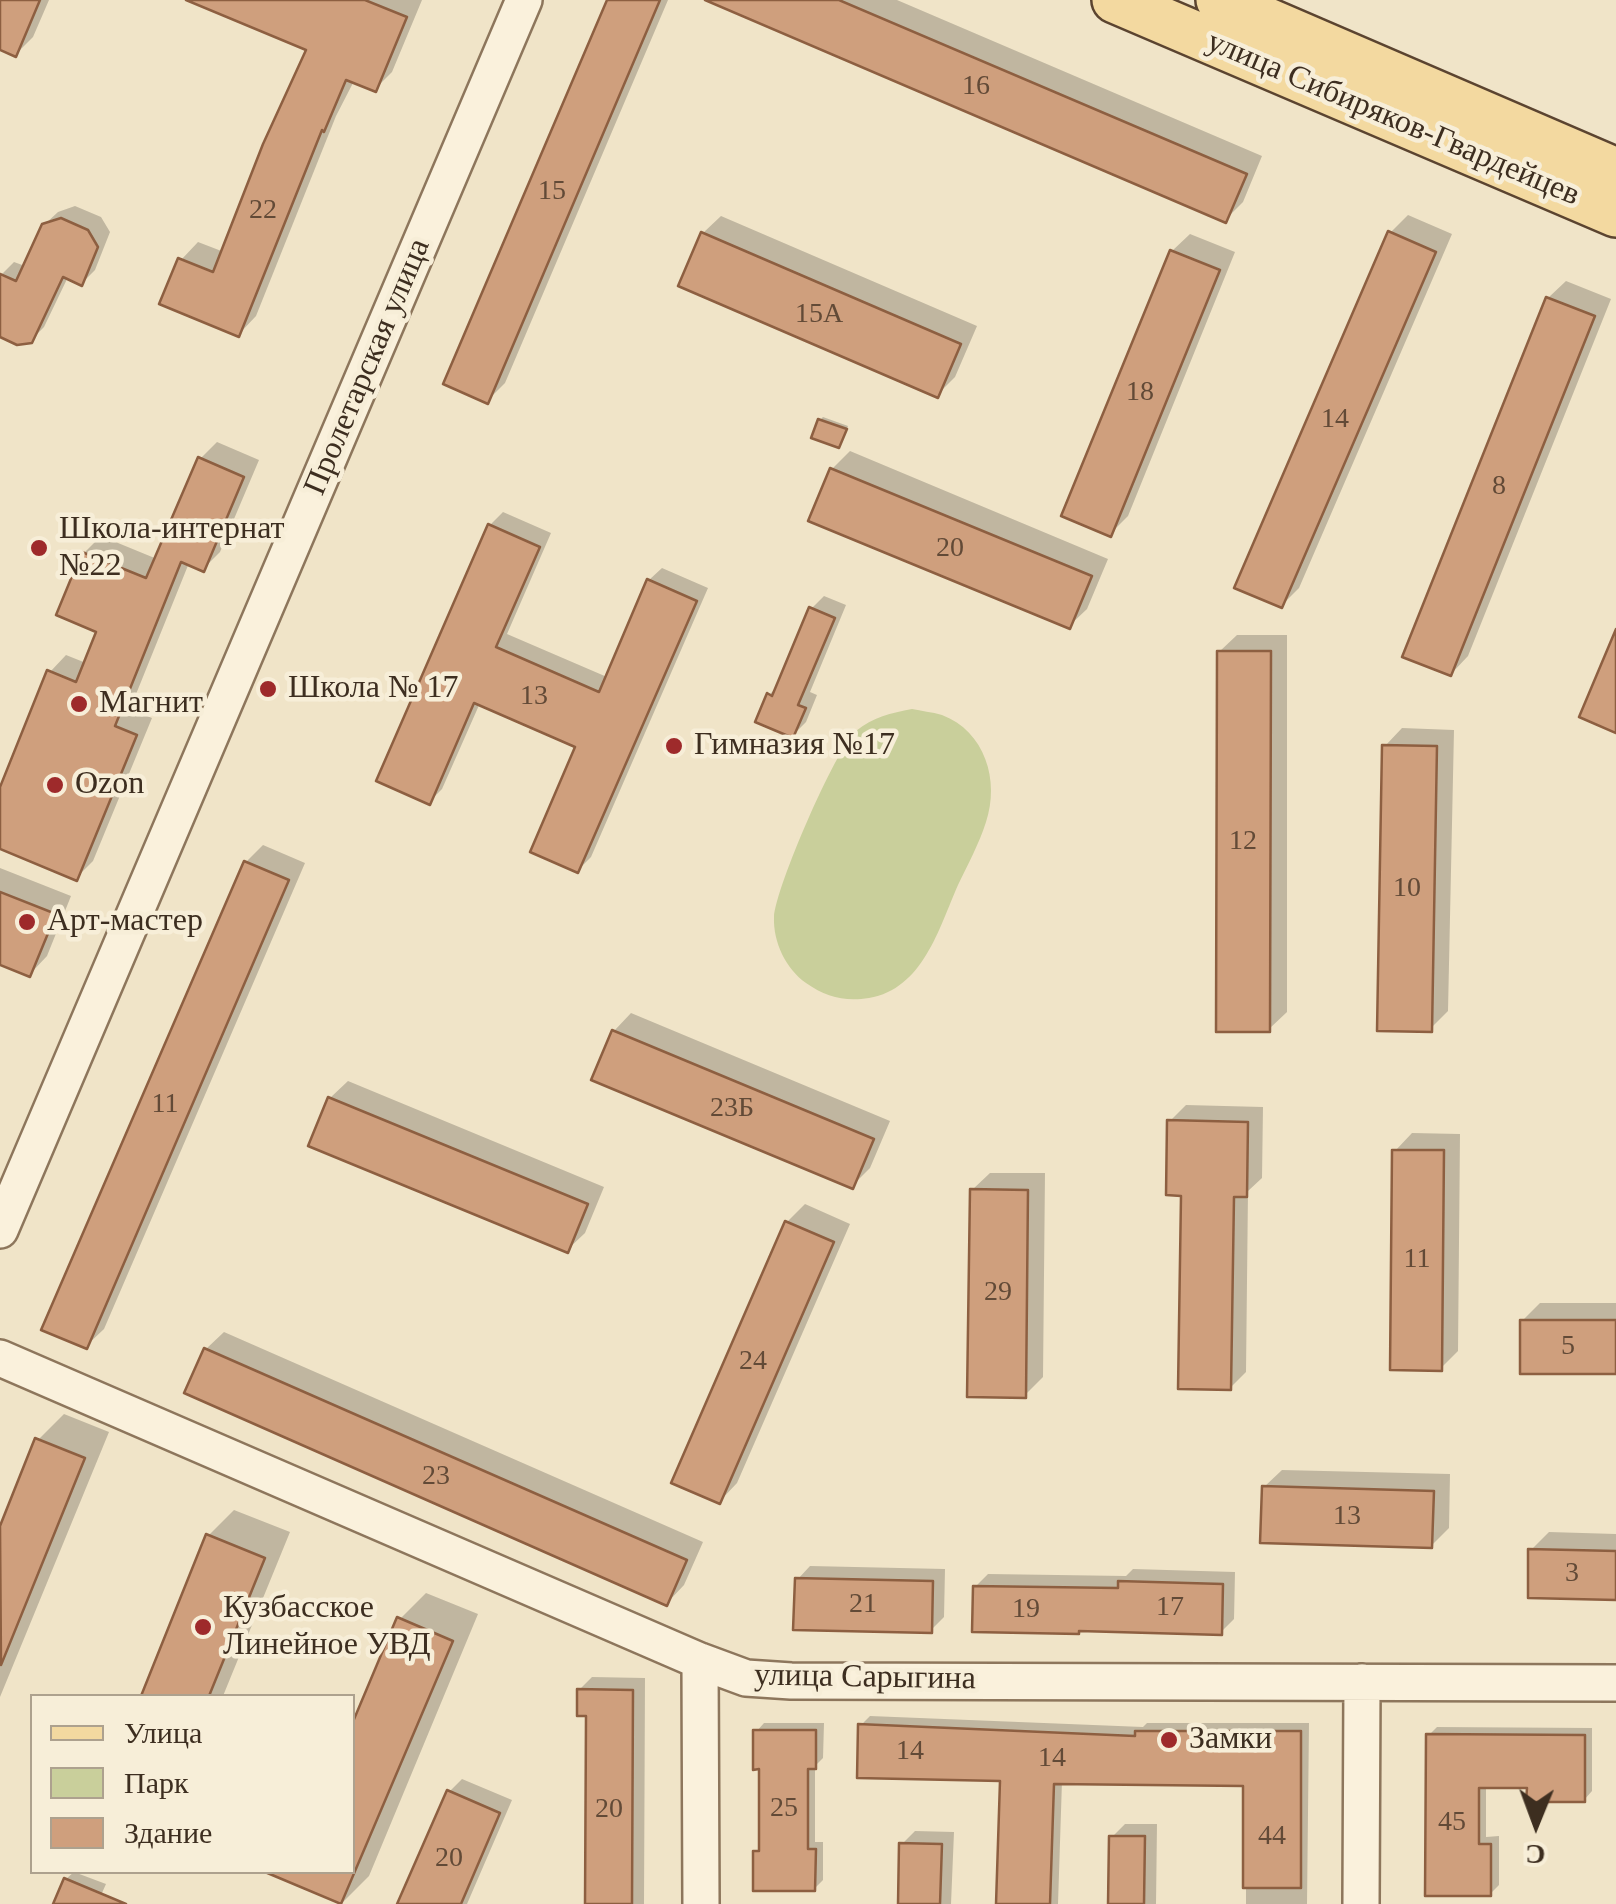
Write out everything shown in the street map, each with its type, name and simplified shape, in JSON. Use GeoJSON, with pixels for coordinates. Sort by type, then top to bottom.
{"type":"FeatureCollection","features":[{"type":"Feature","properties":{"kind":"main road","name":"улица Сибиряков-Гвардейцев"},"geometry":{"type":"LineString","coordinates":[[1115,0],[1616,214]]}},
{"type":"Feature","properties":{"kind":"main road","name":"улица Сибиряков-Гвардейцев"},"geometry":{"type":"LineString","coordinates":[[1219,0],[1616,170]]}},
{"type":"Feature","properties":{"kind":"street","name":"Пролетарская улица"},"geometry":{"type":"LineString","coordinates":[[0,1230],[524,0]]}},
{"type":"Feature","properties":{"kind":"street","name":"улица Сарыгина"},"geometry":{"type":"LineString","coordinates":[[0,1358],[746,1678],[1616,1683]]}},
{"type":"Feature","properties":{"kind":"street"},"geometry":{"type":"LineString","coordinates":[[700,1660],[701,1904]]}},
{"type":"Feature","properties":{"kind":"street"},"geometry":{"type":"LineString","coordinates":[[1361,1904],[1362,1682]]}},
{"type":"Feature","properties":{"kind":"green space"},"geometry":{"type":"Polygon","coordinates":[[[912,709],[942,715],[957,723],[979,745],[990,774],[986,822],[936,937],[916,970],[888,992],[860,999],[836,997],[806,983],[787,963],[774,926],[777,901],[808,820],[847,743],[869,722],[912,709]]]}},
{"type":"Feature","properties":{"kind":"building"},"geometry":{"type":"Polygon","coordinates":[[[0,0],[40,0],[16,57],[0,50],[0,0]]]}},
{"type":"Feature","properties":{"kind":"building"},"geometry":{"type":"Polygon","coordinates":[[[186,0],[365,0],[407,17],[376,92],[346,80],[239,337],[159,304],[178,258],[213,272],[263,144],[306,50],[186,0]]]}},
{"type":"Feature","properties":{"kind":"building"},"geometry":{"type":"Polygon","coordinates":[[[607,0],[660,0],[488,404],[443,384],[607,0]]]}},
{"type":"Feature","properties":{"kind":"building"},"geometry":{"type":"Polygon","coordinates":[[[705,0],[839,0],[1247,174],[1226,223],[705,0]]]}},
{"type":"Feature","properties":{"kind":"building"},"geometry":{"type":"Polygon","coordinates":[[[61,218],[88,230],[98,247],[82,286],[63,277],[32,343],[17,345],[0,337],[0,274],[16,281],[42,224],[61,218]]]}},
{"type":"Feature","properties":{"kind":"building"},"geometry":{"type":"Polygon","coordinates":[[[1388,231],[1436,252],[1282,608],[1234,588],[1388,231]]]}},
{"type":"Feature","properties":{"kind":"building"},"geometry":{"type":"Polygon","coordinates":[[[701,232],[961,344],[938,398],[678,286],[701,232]]]}},
{"type":"Feature","properties":{"kind":"building"},"geometry":{"type":"Polygon","coordinates":[[[1170,250],[1220,270],[1111,537],[1061,516],[1170,250]]]}},
{"type":"Feature","properties":{"kind":"building"},"geometry":{"type":"Polygon","coordinates":[[[1546,297],[1595,316],[1451,676],[1402,657],[1546,297]]]}},
{"type":"Feature","properties":{"kind":"building"},"geometry":{"type":"Polygon","coordinates":[[[818,419],[847,429],[839,448],[811,438],[818,419]]]}},
{"type":"Feature","properties":{"kind":"building","name":"Магнит"},"geometry":{"type":"Polygon","coordinates":[[[198,457],[244,477],[204,572],[181,562],[115,726],[137,735],[77,881],[0,849],[0,787],[47,670],[76,682],[96,632],[56,615],[82,552],[146,578],[198,457]]]}},
{"type":"Feature","properties":{"kind":"building"},"geometry":{"type":"Polygon","coordinates":[[[830,468],[1092,576],[1070,629],[808,521],[830,468]]]}},
{"type":"Feature","properties":{"kind":"building","name":"Гимназия №17"},"geometry":{"type":"Polygon","coordinates":[[[488,524],[540,547],[496,647],[599,692],[647,579],[697,601],[578,873],[530,852],[575,747],[474,703],[430,805],[376,781],[488,524]]]}},
{"type":"Feature","properties":{"kind":"building"},"geometry":{"type":"Polygon","coordinates":[[[809,607],[835,618],[798,705],[806,708],[793,738],[755,722],[767,693],[772,696],[809,607]]]}},
{"type":"Feature","properties":{"kind":"building"},"geometry":{"type":"Polygon","coordinates":[[[1616,629],[1616,733],[1579,717],[1616,629]]]}},
{"type":"Feature","properties":{"kind":"building"},"geometry":{"type":"Polygon","coordinates":[[[1217,651],[1271,651],[1270,1032],[1216,1032],[1217,651]]]}},
{"type":"Feature","properties":{"kind":"building"},"geometry":{"type":"Polygon","coordinates":[[[1382,745],[1437,746],[1432,1032],[1377,1031],[1382,745]]]}},
{"type":"Feature","properties":{"kind":"building"},"geometry":{"type":"Polygon","coordinates":[[[244,861],[289,880],[87,1349],[41,1330],[244,861]]]}},
{"type":"Feature","properties":{"kind":"building"},"geometry":{"type":"Polygon","coordinates":[[[0,892],[56,914],[30,977],[0,965],[0,892]]]}},
{"type":"Feature","properties":{"kind":"building"},"geometry":{"type":"Polygon","coordinates":[[[612,1030],[874,1139],[853,1189],[591,1080],[612,1030]]]}},
{"type":"Feature","properties":{"kind":"building"},"geometry":{"type":"Polygon","coordinates":[[[328,1097],[588,1204],[568,1253],[308,1146],[328,1097]]]}},
{"type":"Feature","properties":{"kind":"building"},"geometry":{"type":"Polygon","coordinates":[[[1167,1120],[1248,1122],[1247,1197],[1234,1197],[1231,1390],[1178,1389],[1181,1196],[1166,1195],[1167,1120]]]}},
{"type":"Feature","properties":{"kind":"building"},"geometry":{"type":"Polygon","coordinates":[[[1392,1150],[1444,1150],[1442,1371],[1390,1370],[1392,1150]]]}},
{"type":"Feature","properties":{"kind":"building"},"geometry":{"type":"Polygon","coordinates":[[[970,1189],[1028,1190],[1026,1398],[967,1397],[970,1189]]]}},
{"type":"Feature","properties":{"kind":"building"},"geometry":{"type":"Polygon","coordinates":[[[785,1221],[834,1242],[720,1504],[671,1483],[785,1221]]]}},
{"type":"Feature","properties":{"kind":"building"},"geometry":{"type":"Polygon","coordinates":[[[1520,1320],[1616,1320],[1616,1374],[1520,1374],[1520,1320]]]}},
{"type":"Feature","properties":{"kind":"building"},"geometry":{"type":"Polygon","coordinates":[[[204,1348],[687,1560],[667,1606],[184,1393],[204,1348]]]}},
{"type":"Feature","properties":{"kind":"building"},"geometry":{"type":"Polygon","coordinates":[[[35,1438],[85,1458],[1,1665],[0,1526],[35,1438]]]}},
{"type":"Feature","properties":{"kind":"building"},"geometry":{"type":"Polygon","coordinates":[[[1262,1486],[1434,1491],[1432,1548],[1260,1543],[1262,1486]]]}},
{"type":"Feature","properties":{"kind":"building","name":"Кузбасское Линейное УВД"},"geometry":{"type":"Polygon","coordinates":[[[206,1534],[265,1558],[210,1694],[142,1694],[206,1534]]]}},
{"type":"Feature","properties":{"kind":"building"},"geometry":{"type":"Polygon","coordinates":[[[1528,1549],[1616,1551],[1616,1600],[1528,1598],[1528,1549]]]}},
{"type":"Feature","properties":{"kind":"building"},"geometry":{"type":"Polygon","coordinates":[[[795,1578],[933,1581],[932,1633],[793,1630],[795,1578]]]}},
{"type":"Feature","properties":{"kind":"building"},"geometry":{"type":"Polygon","coordinates":[[[1118,1581],[1223,1584],[1222,1635],[972,1632],[973,1586],[1118,1588],[1118,1581]]]}},
{"type":"Feature","properties":{"kind":"building"},"geometry":{"type":"Polygon","coordinates":[[[397,1617],[453,1641],[355,1871],[355,1717],[397,1617]]]}},
{"type":"Feature","properties":{"kind":"building"},"geometry":{"type":"Polygon","coordinates":[[[577,1689],[633,1690],[632,1904],[585,1904],[586,1716],[577,1716],[577,1689]]]}},
{"type":"Feature","properties":{"kind":"building"},"geometry":{"type":"Polygon","coordinates":[[[858,1724],[1135,1736],[1135,1731],[1301,1731],[1301,1888],[1243,1888],[1243,1786],[1054,1784],[1050,1904],[996,1904],[1000,1781],[857,1778],[858,1724]]]}},
{"type":"Feature","properties":{"kind":"building"},"geometry":{"type":"Polygon","coordinates":[[[753,1730],[816,1730],[816,1769],[808,1769],[808,1849],[816,1849],[815,1891],[753,1891],[753,1851],[759,1851],[759,1769],[753,1770],[753,1730]]]}},
{"type":"Feature","properties":{"kind":"building"},"geometry":{"type":"Polygon","coordinates":[[[1426,1734],[1585,1735],[1585,1802],[1526,1802],[1527,1788],[1479,1788],[1479,1844],[1491,1844],[1491,1896],[1425,1896],[1426,1734]]]}},
{"type":"Feature","properties":{"kind":"building"},"geometry":{"type":"Polygon","coordinates":[[[447,1790],[500,1813],[461,1904],[397,1904],[447,1790]]]}},
{"type":"Feature","properties":{"kind":"building"},"geometry":{"type":"Polygon","coordinates":[[[1109,1836],[1145,1836],[1144,1904],[1108,1904],[1109,1836]]]}},
{"type":"Feature","properties":{"kind":"building"},"geometry":{"type":"Polygon","coordinates":[[[899,1843],[942,1844],[940,1904],[898,1904],[899,1843]]]}},
{"type":"Feature","properties":{"kind":"building"},"geometry":{"type":"Polygon","coordinates":[[[270,1874],[354,1874],[341,1904],[270,1874]]]}},
{"type":"Feature","properties":{"kind":"building"},"geometry":{"type":"Polygon","coordinates":[[[64,1878],[126,1904],[53,1904],[64,1878]]]}},
{"type":"Feature","properties":{"kind":"place","name":"Школа-интернат №22"},"geometry":{"type":"Point","coordinates":[39,548]}},
{"type":"Feature","properties":{"kind":"place","name":"Школа № 17"},"geometry":{"type":"Point","coordinates":[268,689]}},
{"type":"Feature","properties":{"kind":"place","name":"Магнит"},"geometry":{"type":"Point","coordinates":[79,704]}},
{"type":"Feature","properties":{"kind":"place","name":"Гимназия №17"},"geometry":{"type":"Point","coordinates":[674,746]}},
{"type":"Feature","properties":{"kind":"place","name":"Ozon"},"geometry":{"type":"Point","coordinates":[55,785]}},
{"type":"Feature","properties":{"kind":"place","name":"Арт-мастер"},"geometry":{"type":"Point","coordinates":[27,922]}},
{"type":"Feature","properties":{"kind":"place","name":"Кузбасское Линейное УВД"},"geometry":{"type":"Point","coordinates":[203,1627]}},
{"type":"Feature","properties":{"kind":"place","name":"Замки"},"geometry":{"type":"Point","coordinates":[1169,1740]}}]}
